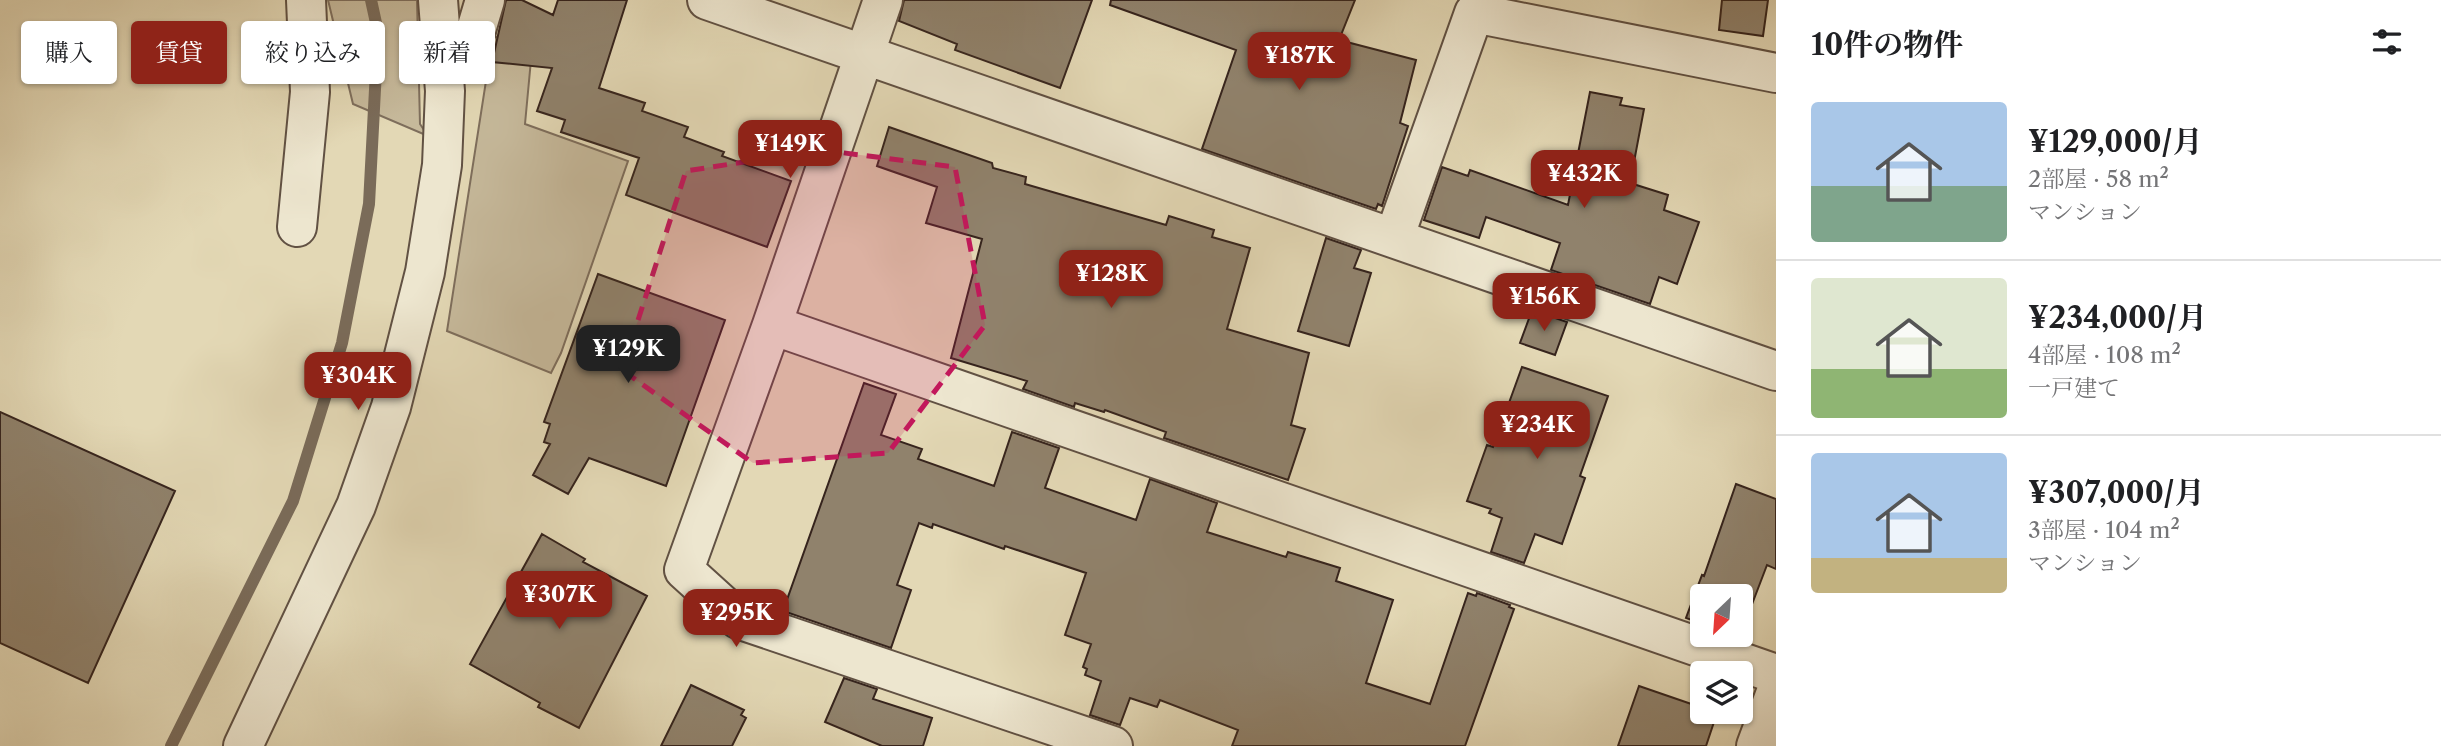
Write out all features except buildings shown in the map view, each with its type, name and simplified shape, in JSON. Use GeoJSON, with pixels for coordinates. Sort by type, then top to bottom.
{"type":"FeatureCollection","features":[{"type":"Feature","properties":{"kind":"street"},"geometry":{"type":"LineString","coordinates":[[297,227],[310,92],[306,0]]}},
{"type":"Feature","properties":{"kind":"street"},"geometry":{"type":"LineString","coordinates":[[438,0],[439,21]]}},
{"type":"Feature","properties":{"kind":"street"},"geometry":{"type":"LineString","coordinates":[[479,21],[485,0]]}},
{"type":"Feature","properties":{"kind":"street"},"geometry":{"type":"LineString","coordinates":[[707,0],[1776,371]]}},
{"type":"Feature","properties":{"kind":"street"},"geometry":{"type":"LineString","coordinates":[[884,0],[684,570],[738,619],[1113,746]]}},
{"type":"Feature","properties":{"kind":"street"},"geometry":{"type":"LineString","coordinates":[[1394,238],[1464,7],[1776,73]]}},
{"type":"Feature","properties":{"kind":"street"},"geometry":{"type":"LineString","coordinates":[[243,746],[356,506],[391,407],[425,272],[442,165],[444,84]]}},
{"type":"Feature","properties":{"kind":"street"},"geometry":{"type":"LineString","coordinates":[[772,325],[1776,674]]}},
{"type":"Feature","properties":{"kind":"street"},"geometry":{"type":"LineString","coordinates":[[1756,746],[1776,692]]}},
{"type":"Feature","properties":{"kind":"highlighted area"},"geometry":{"type":"Polygon","coordinates":[[[821,150],[955,167],[985,325],[888,453],[753,463],[622,370],[686,171],[821,150]]]}},
{"type":"Feature","properties":{"kind":"shaded area"},"geometry":{"type":"Polygon","coordinates":[[[328,0],[417,0],[418,21],[399,21],[399,84],[419,84],[420,124],[428,136],[353,104],[348,84],[385,84],[385,21],[333,21],[328,0]]]}},
{"type":"Feature","properties":{"kind":"shaded area"},"geometry":{"type":"Polygon","coordinates":[[[495,37],[532,49],[525,124],[628,161],[561,353],[551,373],[447,331],[486,84],[495,84],[495,37]]]}},
{"type":"Feature","properties":{"kind":"waterway"},"geometry":{"type":"LineString","coordinates":[[171,746],[293,501],[342,343],[369,204],[378,32],[371,0]]}}]}
